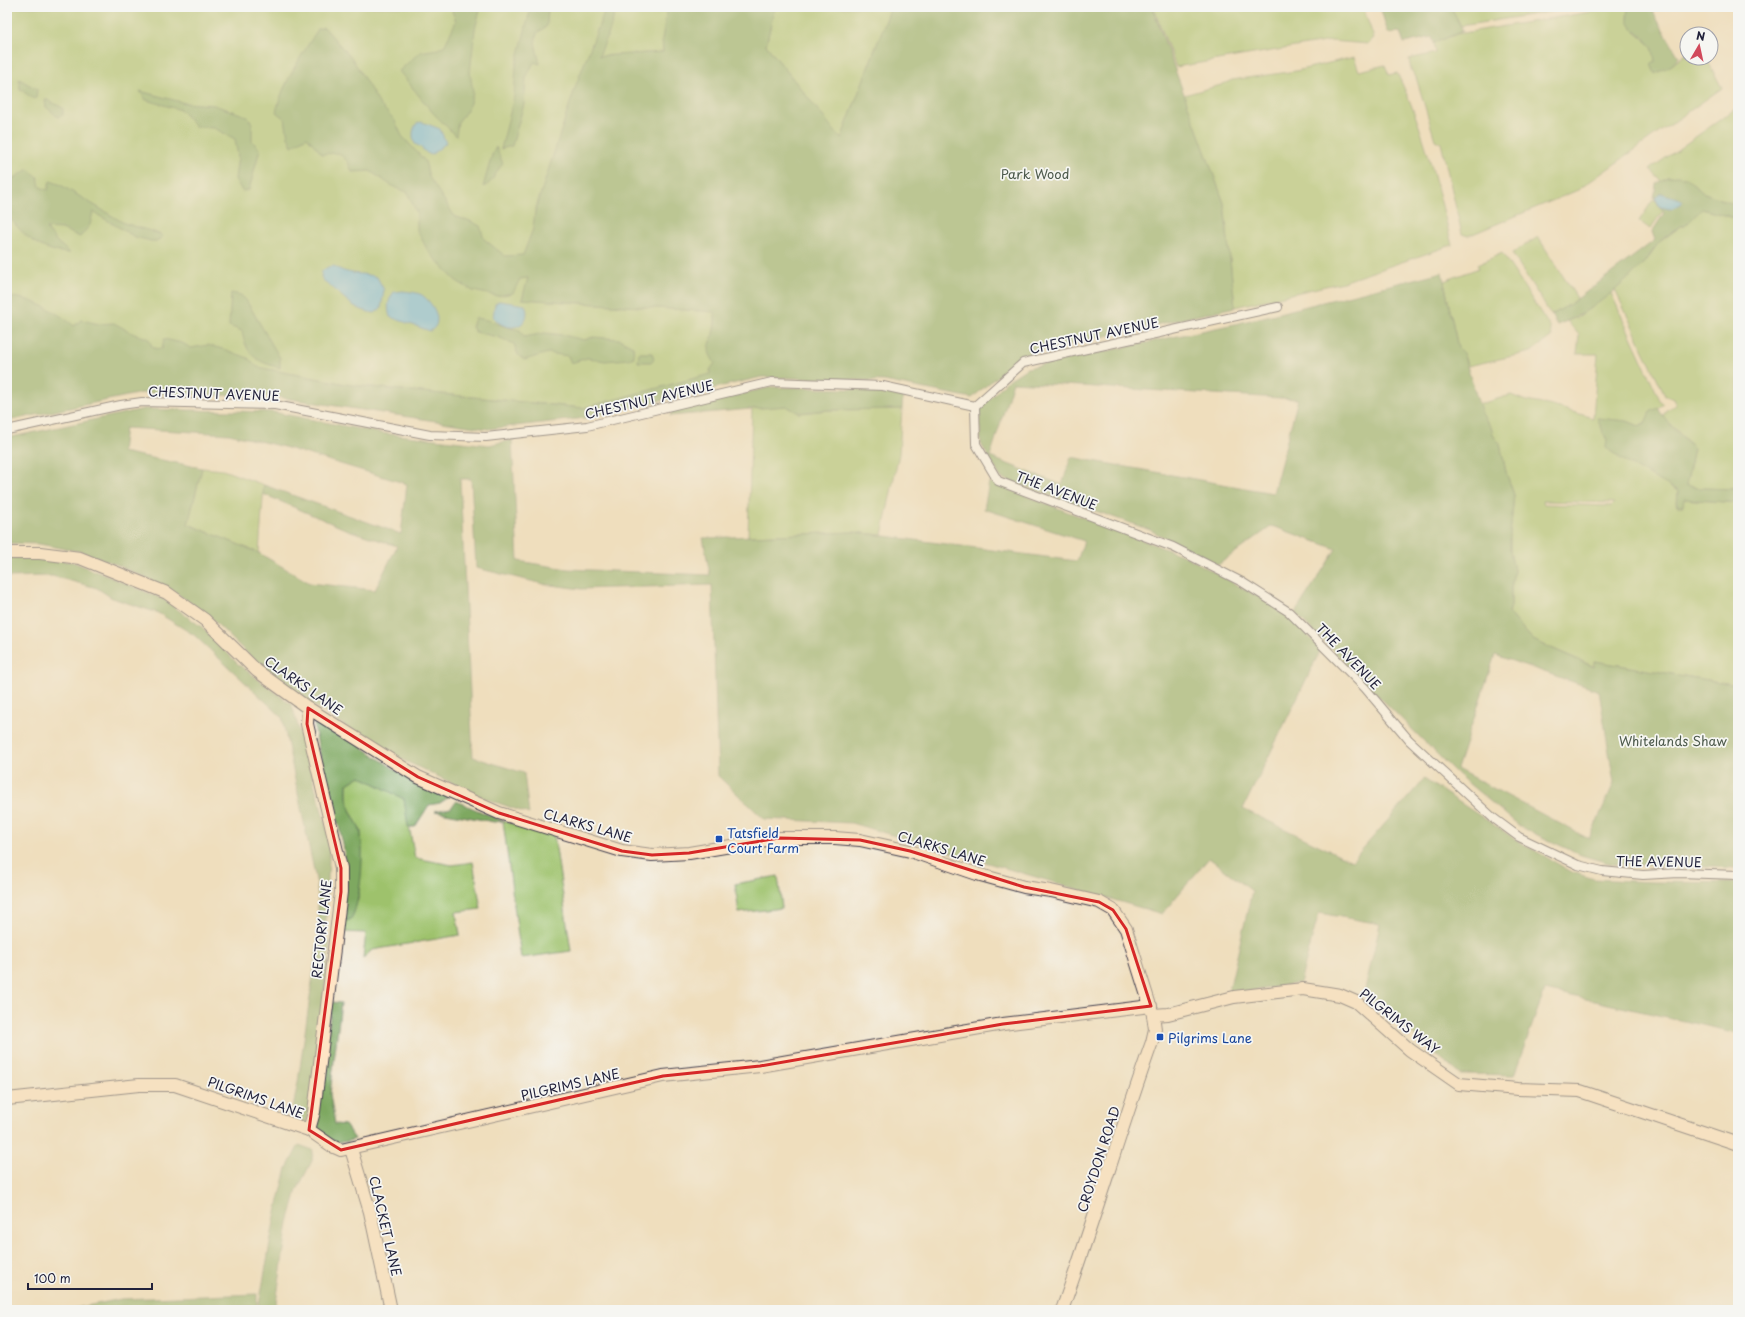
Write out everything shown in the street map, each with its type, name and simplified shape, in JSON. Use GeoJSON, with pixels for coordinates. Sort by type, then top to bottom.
{"type":"FeatureCollection","features":[{"type":"Feature","properties":{"kind":"street","name":"CHESTNUT AVENUE"},"geometry":{"type":"LineString","coordinates":[[7,430],[121,405],[150,402],[275,405],[430,435],[486,437],[587,426],[772,382],[883,386],[975,406],[1024,363],[1278,307]]}},
{"type":"Feature","properties":{"kind":"street","name":"THE AVENUE"},"geometry":{"type":"LineString","coordinates":[[975,406],[976,444],[998,481],[1174,547],[1242,582],[1289,612],[1365,688],[1409,740],[1492,817],[1519,837],[1578,865],[1602,871],[1643,875],[1679,873],[1738,875]]}},
{"type":"Feature","properties":{"kind":"street","name":"CLARKS LANE"},"geometry":{"type":"LineString","coordinates":[[7,553],[40,553],[80,558],[167,593],[205,620],[257,671],[308,708],[418,778],[499,813],[622,851],[652,855],[689,853],[779,838],[835,838],[860,840],[910,851],[977,874],[1024,887],[1051,891],[1099,902],[1113,910],[1126,928],[1152,1011]]}},
{"type":"Feature","properties":{"kind":"street","name":"RECTORY LANE"},"geometry":{"type":"LineString","coordinates":[[308,708],[307,724],[341,868],[341,892],[314,1112],[309,1130]]}},
{"type":"Feature","properties":{"kind":"street","name":"PILGRIMS WAY"},"geometry":{"type":"LineString","coordinates":[[1152,1011],[1168,1014],[1234,997],[1303,989],[1340,994],[1356,1002],[1410,1050],[1459,1084],[1518,1089],[1580,1091],[1738,1144]]}},
{"type":"Feature","properties":{"kind":"street","name":"PILGRIMS LANE"},"geometry":{"type":"LineString","coordinates":[[7,1099],[139,1085],[175,1085],[309,1130],[332,1146],[341,1150],[351,1149],[366,1143],[664,1076],[760,1066],[1003,1024],[1152,1011]]}},
{"type":"Feature","properties":{"kind":"street","name":"CROYDON ROAD"},"geometry":{"type":"LineString","coordinates":[[1062,1310],[1089,1233],[1124,1121],[1152,1042],[1155,1029],[1152,1011]]}},
{"type":"Feature","properties":{"kind":"street","name":"CLACKET LANE"},"geometry":{"type":"LineString","coordinates":[[351,1149],[370,1212],[391,1310]]}},
{"type":"Feature","properties":{"kind":"highlighted area"},"geometry":{"type":"Polygon","coordinates":[[[308,708],[418,777],[499,813],[622,851],[652,855],[689,853],[779,838],[860,840],[910,851],[1024,887],[1099,902],[1113,910],[1126,929],[1151,1006],[1003,1024],[760,1066],[663,1076],[341,1150],[309,1130],[341,892],[341,868],[307,724],[308,708]]]}},
{"type":"Feature","properties":{"kind":"green space"},"geometry":{"type":"Polygon","coordinates":[[[7,7],[667,7],[663,52],[608,56],[580,116],[523,299],[978,329],[735,368],[583,408],[351,385],[11,321],[7,317],[7,7]]]}},
{"type":"Feature","properties":{"kind":"green space"},"geometry":{"type":"Polygon","coordinates":[[[453,7],[481,7],[475,29],[470,72],[473,93],[468,109],[458,122],[456,136],[433,113],[399,71],[420,52],[438,49],[445,45],[456,21],[452,11],[453,7]]]}},
{"type":"Feature","properties":{"kind":"green space"},"geometry":{"type":"Polygon","coordinates":[[[531,7],[548,7],[547,26],[537,33],[535,43],[540,64],[534,62],[526,78],[524,104],[512,146],[501,149],[514,97],[516,66],[531,7]]]}},
{"type":"Feature","properties":{"kind":"green space","name":"Park Wood"},"geometry":{"type":"Polygon","coordinates":[[[606,7],[616,7],[610,30],[599,56],[663,52],[662,40],[667,7],[775,7],[766,45],[841,139],[891,7],[1152,7],[1224,203],[1235,307],[1022,355],[972,398],[884,381],[762,377],[586,418],[488,429],[277,397],[142,393],[7,421],[7,298],[23,299],[33,302],[51,310],[74,326],[81,320],[99,324],[114,323],[134,334],[148,338],[153,348],[162,349],[164,339],[182,343],[191,348],[208,345],[248,358],[257,367],[351,385],[583,408],[710,374],[710,370],[715,363],[710,355],[709,348],[714,329],[715,312],[522,299],[528,278],[520,279],[513,293],[497,296],[473,291],[455,280],[428,251],[417,230],[417,213],[407,192],[392,186],[370,171],[352,172],[348,162],[339,153],[322,154],[307,137],[292,146],[288,137],[285,119],[276,112],[288,79],[318,29],[324,27],[353,60],[380,105],[394,119],[402,136],[425,161],[429,177],[455,217],[468,220],[480,226],[484,239],[505,256],[523,255],[533,229],[535,211],[576,85],[606,7]]]}},
{"type":"Feature","properties":{"kind":"green space"},"geometry":{"type":"Polygon","coordinates":[[[775,7],[891,7],[841,140],[766,45],[775,7]]]}},
{"type":"Feature","properties":{"kind":"green space"},"geometry":{"type":"Polygon","coordinates":[[[1153,7],[1363,7],[1374,38],[1368,44],[1331,41],[1176,67],[1153,7]]]}},
{"type":"Feature","properties":{"kind":"green space"},"geometry":{"type":"Polygon","coordinates":[[[1380,7],[1451,7],[1463,31],[1434,43],[1432,37],[1404,43],[1400,32],[1388,33],[1380,7]]]}},
{"type":"Feature","properties":{"kind":"green space"},"geometry":{"type":"Polygon","coordinates":[[[1451,7],[1580,7],[1461,26],[1451,7]]]}},
{"type":"Feature","properties":{"kind":"green space"},"geometry":{"type":"Polygon","coordinates":[[[1620,7],[1628,7],[1627,17],[1635,32],[1652,46],[1656,62],[1651,64],[1672,65],[1679,59],[1679,66],[1710,66],[1722,88],[1578,190],[1468,236],[1462,234],[1441,143],[1435,140],[1416,77],[1411,70],[1409,59],[1436,53],[1434,43],[1457,34],[1620,7]]]}},
{"type":"Feature","properties":{"kind":"green space"},"geometry":{"type":"Polygon","coordinates":[[[1628,7],[1650,7],[1679,57],[1672,65],[1655,74],[1651,64],[1655,62],[1653,49],[1647,41],[1634,30],[1628,22],[1628,7]]]}},
{"type":"Feature","properties":{"kind":"green space"},"geometry":{"type":"Polygon","coordinates":[[[1354,57],[1359,71],[1385,65],[1389,75],[1397,73],[1415,114],[1435,179],[1452,245],[1343,282],[1235,307],[1224,203],[1184,95],[1221,85],[1232,80],[1296,71],[1354,57]]]}},
{"type":"Feature","properties":{"kind":"green space"},"geometry":{"type":"Polygon","coordinates":[[[19,79],[37,89],[36,99],[32,98],[20,89],[19,79]]]}},
{"type":"Feature","properties":{"kind":"green space"},"geometry":{"type":"Polygon","coordinates":[[[140,91],[185,103],[214,105],[247,116],[252,123],[252,141],[260,149],[249,190],[242,191],[235,179],[238,157],[235,139],[214,128],[196,127],[181,110],[146,100],[140,91]]]}},
{"type":"Feature","properties":{"kind":"green space"},"geometry":{"type":"Polygon","coordinates":[[[45,99],[63,108],[63,115],[58,117],[46,107],[45,99]]]}},
{"type":"Feature","properties":{"kind":"green space"},"geometry":{"type":"Polygon","coordinates":[[[1738,107],[1738,206],[1702,192],[1686,177],[1667,177],[1661,181],[1650,169],[1738,107]]]}},
{"type":"Feature","properties":{"kind":"green space"},"geometry":{"type":"Polygon","coordinates":[[[496,147],[503,164],[490,183],[483,187],[492,155],[496,147]]]}},
{"type":"Feature","properties":{"kind":"green space"},"geometry":{"type":"Polygon","coordinates":[[[28,169],[38,177],[40,187],[48,190],[50,181],[59,184],[124,223],[160,234],[163,237],[155,242],[135,237],[93,212],[90,225],[80,237],[62,229],[46,228],[57,242],[70,253],[59,252],[41,246],[27,237],[7,215],[7,180],[13,179],[28,169]]]}},
{"type":"Feature","properties":{"kind":"green space"},"geometry":{"type":"Polygon","coordinates":[[[1667,177],[1686,177],[1702,192],[1738,206],[1738,219],[1702,209],[1685,226],[1681,226],[1662,240],[1647,260],[1612,293],[1580,315],[1557,325],[1551,315],[1569,305],[1655,240],[1652,232],[1664,213],[1654,198],[1656,184],[1667,177]]]}},
{"type":"Feature","properties":{"kind":"green space"},"geometry":{"type":"Polygon","coordinates":[[[1653,200],[1665,208],[1650,229],[1639,221],[1653,200]]]}},
{"type":"Feature","properties":{"kind":"green space"},"geometry":{"type":"Polygon","coordinates":[[[1702,209],[1738,219],[1738,489],[1697,488],[1685,485],[1694,448],[1663,416],[1667,409],[1676,405],[1673,399],[1665,395],[1615,290],[1651,255],[1657,244],[1681,226],[1685,226],[1702,209]]]}},
{"type":"Feature","properties":{"kind":"green space"},"geometry":{"type":"Polygon","coordinates":[[[1538,237],[1577,298],[1569,305],[1551,315],[1512,253],[1538,237]]]}},
{"type":"Feature","properties":{"kind":"green space"},"geometry":{"type":"Polygon","coordinates":[[[1502,253],[1550,327],[1552,336],[1531,352],[1468,366],[1463,353],[1458,348],[1444,281],[1479,268],[1477,265],[1502,253]]]}},
{"type":"Feature","properties":{"kind":"green space","name":"Whitelands Shaw"},"geometry":{"type":"Polygon","coordinates":[[[1442,272],[1458,348],[1463,353],[1482,414],[1491,427],[1493,435],[1500,444],[1506,472],[1514,495],[1510,534],[1510,552],[1514,570],[1509,613],[1533,640],[1594,667],[1594,661],[1738,685],[1738,868],[1612,864],[1581,855],[1522,828],[1456,773],[1295,613],[1336,549],[1272,526],[1218,565],[1150,530],[1001,478],[981,444],[979,409],[1007,381],[1027,368],[1239,323],[1442,272]],[[1013,382],[990,457],[1062,485],[1071,457],[1273,493],[1298,399],[1297,399],[1013,382]],[[1495,655],[1457,769],[1589,839],[1614,783],[1599,691],[1495,655]]]}},
{"type":"Feature","properties":{"kind":"green space"},"geometry":{"type":"Polygon","coordinates":[[[231,293],[241,295],[246,300],[280,358],[280,368],[265,363],[254,357],[244,340],[242,331],[229,326],[231,293]]]}},
{"type":"Feature","properties":{"kind":"green space"},"geometry":{"type":"Polygon","coordinates":[[[1611,293],[1660,400],[1664,404],[1639,426],[1627,421],[1602,431],[1607,440],[1627,463],[1678,490],[1677,506],[1683,499],[1738,503],[1738,685],[1594,661],[1595,667],[1533,640],[1509,613],[1514,570],[1510,552],[1510,534],[1514,495],[1506,472],[1500,444],[1493,435],[1491,427],[1482,414],[1480,404],[1511,395],[1526,401],[1553,406],[1593,418],[1598,354],[1577,354],[1579,335],[1567,321],[1578,317],[1588,309],[1589,304],[1594,304],[1611,293]],[[1542,501],[1544,504],[1611,506],[1614,503],[1542,501]]]}},
{"type":"Feature","properties":{"kind":"green space"},"geometry":{"type":"Polygon","coordinates":[[[475,318],[520,330],[524,337],[545,333],[563,335],[584,340],[593,337],[619,339],[633,346],[634,357],[629,359],[605,361],[587,358],[571,363],[568,356],[548,353],[524,360],[518,355],[514,344],[498,337],[475,332],[472,327],[475,318]]]}},
{"type":"Feature","properties":{"kind":"green space"},"geometry":{"type":"Polygon","coordinates":[[[639,353],[652,353],[654,359],[651,362],[638,362],[639,353]]]}},
{"type":"Feature","properties":{"kind":"green space"},"geometry":{"type":"Polygon","coordinates":[[[772,387],[881,390],[903,395],[902,409],[828,410],[799,413],[786,406],[670,416],[673,409],[772,387]]]}},
{"type":"Feature","properties":{"kind":"green space"},"geometry":{"type":"Polygon","coordinates":[[[786,406],[799,413],[828,410],[902,409],[899,454],[882,535],[854,532],[748,536],[752,408],[786,406]]]}},
{"type":"Feature","properties":{"kind":"green space"},"geometry":{"type":"Polygon","coordinates":[[[1658,408],[1669,423],[1694,448],[1686,485],[1697,488],[1738,489],[1738,503],[1684,499],[1683,506],[1677,506],[1678,491],[1627,463],[1606,448],[1607,440],[1597,418],[1627,421],[1639,426],[1645,423],[1650,412],[1658,408]]]}},
{"type":"Feature","properties":{"kind":"green space"},"geometry":{"type":"Polygon","coordinates":[[[144,409],[273,412],[380,433],[489,445],[512,440],[518,561],[568,569],[710,575],[703,538],[854,532],[1077,561],[1084,541],[984,509],[989,482],[1187,557],[1284,611],[1321,649],[1243,809],[1352,861],[1424,779],[1520,842],[1572,872],[1594,879],[1652,882],[1738,883],[1738,1033],[1545,990],[1514,1075],[1460,1074],[1364,994],[1380,924],[1319,913],[1300,983],[1228,995],[1252,891],[1209,858],[1162,914],[851,823],[764,819],[718,776],[712,585],[581,589],[543,584],[476,568],[471,479],[460,479],[473,757],[524,773],[529,814],[484,798],[386,752],[304,699],[262,668],[208,615],[172,590],[118,565],[82,552],[39,544],[7,543],[7,438],[144,409]],[[125,428],[122,452],[202,468],[188,524],[259,553],[310,583],[375,590],[397,546],[345,529],[263,494],[264,485],[401,534],[407,484],[284,447],[229,434],[125,428]]]}},
{"type":"Feature","properties":{"kind":"green space"},"geometry":{"type":"Polygon","coordinates":[[[202,468],[223,470],[264,485],[259,553],[188,524],[202,468]]]}},
{"type":"Feature","properties":{"kind":"green space"},"geometry":{"type":"Polygon","coordinates":[[[7,557],[73,562],[163,599],[203,628],[238,664],[292,705],[330,840],[325,940],[330,942],[311,1104],[306,1123],[291,1117],[298,1082],[319,932],[317,885],[282,717],[194,635],[158,613],[112,598],[97,588],[52,576],[7,577],[7,557]]]}},
{"type":"Feature","properties":{"kind":"green space"},"geometry":{"type":"Polygon","coordinates":[[[313,716],[406,777],[449,797],[440,803],[429,805],[415,827],[408,827],[404,799],[360,776],[347,784],[348,804],[359,828],[362,849],[361,876],[357,903],[350,920],[342,921],[345,873],[343,844],[322,764],[313,716]]]}},
{"type":"Feature","properties":{"kind":"green space"},"geometry":{"type":"Polygon","coordinates":[[[360,776],[404,799],[415,858],[452,865],[473,862],[481,909],[456,912],[460,935],[372,950],[363,958],[366,933],[341,932],[342,921],[358,900],[361,873],[361,831],[347,804],[347,784],[360,776]]]}},
{"type":"Feature","properties":{"kind":"green space"},"geometry":{"type":"Polygon","coordinates":[[[456,801],[503,821],[494,822],[435,811],[451,808],[456,801]]]}},
{"type":"Feature","properties":{"kind":"green space"},"geometry":{"type":"Polygon","coordinates":[[[503,821],[554,835],[571,951],[521,958],[503,821]]]}},
{"type":"Feature","properties":{"kind":"green space"},"geometry":{"type":"Polygon","coordinates":[[[778,876],[782,908],[739,913],[735,884],[778,876]]]}},
{"type":"Feature","properties":{"kind":"green space"},"geometry":{"type":"Polygon","coordinates":[[[332,1002],[341,1003],[330,1094],[335,1124],[345,1125],[355,1139],[343,1142],[329,1139],[315,1129],[332,1002]]]}},
{"type":"Feature","properties":{"kind":"green space"},"geometry":{"type":"Polygon","coordinates":[[[299,1145],[313,1150],[312,1161],[297,1190],[288,1223],[275,1310],[258,1310],[275,1216],[287,1168],[299,1145]]]}},
{"type":"Feature","properties":{"kind":"green space"},"geometry":{"type":"Polygon","coordinates":[[[257,1294],[257,1306],[202,1310],[66,1310],[121,1299],[257,1294]]]}},
{"type":"Feature","properties":{"kind":"water"},"geometry":{"type":"Polygon","coordinates":[[[422,122],[440,129],[446,143],[431,155],[415,144],[414,141],[414,128],[417,123],[422,122]]]}},
{"type":"Feature","properties":{"kind":"water"},"geometry":{"type":"Polygon","coordinates":[[[1661,193],[1683,201],[1681,204],[1670,209],[1660,207],[1655,198],[1661,193]]]}},
{"type":"Feature","properties":{"kind":"water"},"geometry":{"type":"Polygon","coordinates":[[[334,266],[350,273],[377,277],[384,290],[381,308],[375,313],[359,309],[347,301],[324,281],[321,277],[322,271],[328,267],[334,266]]]}},
{"type":"Feature","properties":{"kind":"water"},"geometry":{"type":"Polygon","coordinates":[[[403,291],[420,294],[430,303],[436,313],[437,323],[430,331],[390,317],[388,307],[390,298],[394,292],[403,291]]]}},
{"type":"Feature","properties":{"kind":"water"},"geometry":{"type":"Polygon","coordinates":[[[499,301],[525,305],[527,315],[525,320],[518,326],[514,327],[500,324],[493,317],[495,304],[499,301]]]}},
{"type":"Feature","properties":{"kind":"place","name":"Tatsfield Court Farm"},"geometry":{"type":"Point","coordinates":[719,839]}},
{"type":"Feature","properties":{"kind":"place","name":"Pilgrims Lane"},"geometry":{"type":"Point","coordinates":[1160,1037]}}]}
